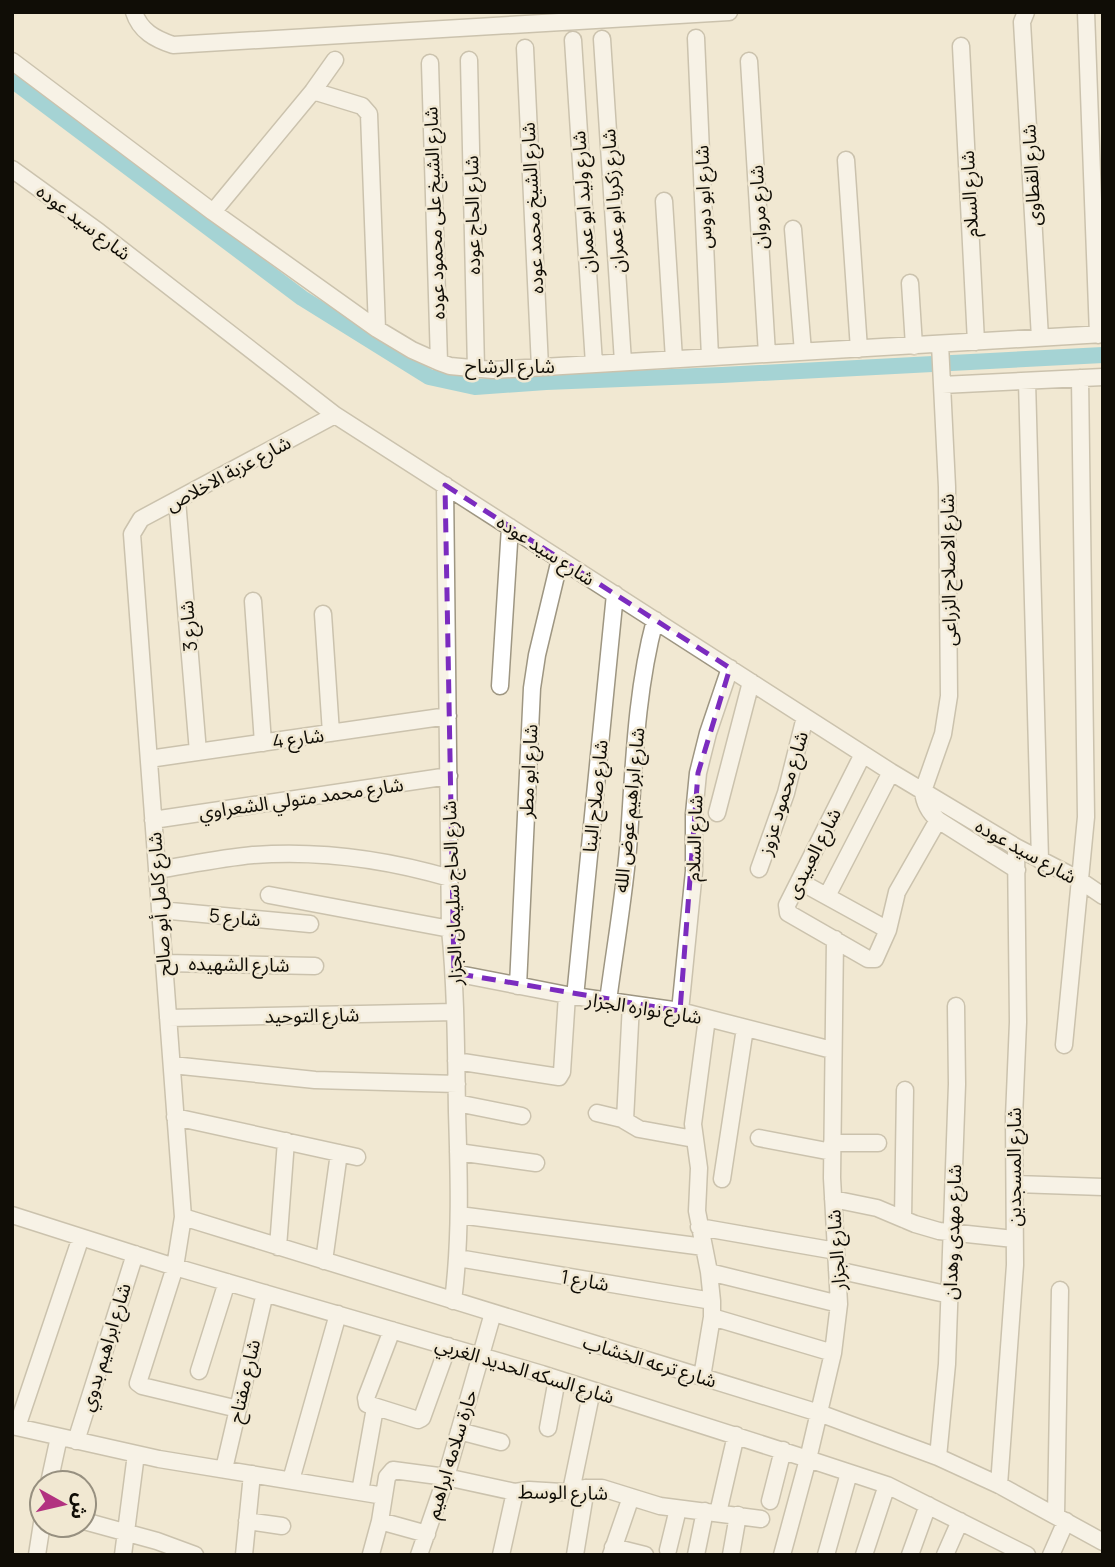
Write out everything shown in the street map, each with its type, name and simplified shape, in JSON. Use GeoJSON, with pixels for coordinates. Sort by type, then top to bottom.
{"type":"FeatureCollection","features":[{"type":"Feature","properties":{"kind":"street"},"geometry":{"type":"LineString","coordinates":[[134,12],[145,31],[158,40],[173,45],[475,20],[729,12]]}},
{"type":"Feature","properties":{"kind":"street","name":"شارع القطاوى"},"geometry":{"type":"LineString","coordinates":[[1026,12],[1022,22],[1040,338]]}},
{"type":"Feature","properties":{"kind":"street"},"geometry":{"type":"LineString","coordinates":[[1086,12],[1100,335]]}},
{"type":"Feature","properties":{"kind":"street","name":"شارع ابو دوس"},"geometry":{"type":"LineString","coordinates":[[696,38],[710,357]]}},
{"type":"Feature","properties":{"kind":"street","name":"شارع زكريا ابو عمران"},"geometry":{"type":"LineString","coordinates":[[603,39],[623,362]]}},
{"type":"Feature","properties":{"kind":"street","name":"شارع وليد ابو عمران"},"geometry":{"type":"LineString","coordinates":[[573,40],[594,364]]}},
{"type":"Feature","properties":{"kind":"street","name":"شارع السلام"},"geometry":{"type":"LineString","coordinates":[[961,46],[976,342]]}},
{"type":"Feature","properties":{"kind":"street","name":"شارع الشيخ محمد عوده"},"geometry":{"type":"LineString","coordinates":[[525,48],[540,367]]}},
{"type":"Feature","properties":{"kind":"street"},"geometry":{"type":"LineString","coordinates":[[213,212],[313,91],[335,60]]}},
{"type":"Feature","properties":{"kind":"street","name":"شارع الرشاح"},"geometry":{"type":"LineString","coordinates":[[12,61],[213,212],[377,329],[439,362],[476,369],[540,367],[1100,335]]}},
{"type":"Feature","properties":{"kind":"street","name":"شارع الحاج عوده"},"geometry":{"type":"LineString","coordinates":[[469,61],[476,369]]}},
{"type":"Feature","properties":{"kind":"street","name":"شارع مروان"},"geometry":{"type":"LineString","coordinates":[[749,61],[766,354]]}},
{"type":"Feature","properties":{"kind":"street","name":"شارع الشيخ على محمود عوده"},"geometry":{"type":"LineString","coordinates":[[430,64],[439,362]]}},
{"type":"Feature","properties":{"kind":"street"},"geometry":{"type":"LineString","coordinates":[[313,91],[362,106],[369,114],[377,329]]}},
{"type":"Feature","properties":{"kind":"street"},"geometry":{"type":"LineString","coordinates":[[846,160],[859,349]]}},
{"type":"Feature","properties":{"kind":"street","name":"شارع سيد عوده"},"geometry":{"type":"LineString","coordinates":[[12,169],[99,232],[335,415],[891,772],[1103,896]]}},
{"type":"Feature","properties":{"kind":"street"},"geometry":{"type":"LineString","coordinates":[[664,201],[674,359]]}},
{"type":"Feature","properties":{"kind":"street"},"geometry":{"type":"LineString","coordinates":[[793,229],[803,352]]}},
{"type":"Feature","properties":{"kind":"street"},"geometry":{"type":"LineString","coordinates":[[910,283],[914,346]]}},
{"type":"Feature","properties":{"kind":"street","name":"شارع الاصلاح الزراعى"},"geometry":{"type":"LineString","coordinates":[[923,791],[941,743],[949,696],[947,487],[940,344]]}},
{"type":"Feature","properties":{"kind":"street"},"geometry":{"type":"LineString","coordinates":[[942,385],[1103,377]]}},
{"type":"Feature","properties":{"kind":"street"},"geometry":{"type":"LineString","coordinates":[[1064,1045],[1086,817],[1080,378]]}},
{"type":"Feature","properties":{"kind":"street"},"geometry":{"type":"LineString","coordinates":[[1027,381],[1040,860]]}},
{"type":"Feature","properties":{"kind":"street","name":"شارع عزبة الاخلاص"},"geometry":{"type":"LineString","coordinates":[[132,540],[137,523],[335,415]]}},
{"type":"Feature","properties":{"kind":"street","name":"شارع الحاج سليمان الجزار"},"geometry":{"type":"LineString","coordinates":[[445,485],[450,929],[454,973],[459,1215],[453,1301]]}},
{"type":"Feature","properties":{"kind":"street","name":"شارع 3"},"geometry":{"type":"LineString","coordinates":[[177,500],[198,752]]}},
{"type":"Feature","properties":{"kind":"street"},"geometry":{"type":"LineString","coordinates":[[499,686],[510,527]]}},
{"type":"Feature","properties":{"kind":"street","name":"شارع كامل أبو صالح"},"geometry":{"type":"LineString","coordinates":[[132,540],[183,1217],[175,1267],[138,1383],[238,1409]]}},
{"type":"Feature","properties":{"kind":"street","name":"شارع ابو مطر"},"geometry":{"type":"LineString","coordinates":[[518,986],[532,688],[537,655],[560,559]]}},
{"type":"Feature","properties":{"kind":"street","name":"شارع صلاح البنا"},"geometry":{"type":"LineString","coordinates":[[456,1061],[559,1077],[562,1073],[615,594]]}},
{"type":"Feature","properties":{"kind":"street"},"geometry":{"type":"LineString","coordinates":[[253,601],[263,743]]}},
{"type":"Feature","properties":{"kind":"street"},"geometry":{"type":"LineString","coordinates":[[323,614],[331,733]]}},
{"type":"Feature","properties":{"kind":"street","name":"شارع ابراهيم عوض الله"},"geometry":{"type":"LineString","coordinates":[[608,1001],[629,838],[631,784],[643,676],[655,620]]}},
{"type":"Feature","properties":{"kind":"street","name":"شارع السلام"},"geometry":{"type":"LineString","coordinates":[[680,1011],[694,871],[694,814],[698,773],[730,668]]}},
{"type":"Feature","properties":{"kind":"street"},"geometry":{"type":"LineString","coordinates":[[717,813],[751,682]]}},
{"type":"Feature","properties":{"kind":"street","name":"شارع 4"},"geometry":{"type":"LineString","coordinates":[[149,760],[448,716]]}},
{"type":"Feature","properties":{"kind":"street","name":"شارع محمود عزوز"},"geometry":{"type":"LineString","coordinates":[[760,869],[786,793],[805,717]]}},
{"type":"Feature","properties":{"kind":"street","name":"شارع العبيدى"},"geometry":{"type":"LineString","coordinates":[[863,754],[787,905],[787,911],[873,960],[877,957],[888,930],[899,886],[939,820]]}},
{"type":"Feature","properties":{"kind":"street"},"geometry":{"type":"LineString","coordinates":[[827,896],[891,772]]}},
{"type":"Feature","properties":{"kind":"street","name":"شارع محمد متولي الشعراوي"},"geometry":{"type":"LineString","coordinates":[[153,820],[449,776]]}},
{"type":"Feature","properties":{"kind":"street"},"geometry":{"type":"LineString","coordinates":[[923,791],[926,804],[939,820],[1017,870]]}},
{"type":"Feature","properties":{"kind":"street","name":"شارع المسجدين"},"geometry":{"type":"LineString","coordinates":[[999,1485],[1015,1275],[1014,1117],[1018,1022],[1016,847]]}},
{"type":"Feature","properties":{"kind":"street"},"geometry":{"type":"LineString","coordinates":[[157,870],[251,855],[302,853],[353,856],[403,865],[450,878]]}},
{"type":"Feature","properties":{"kind":"street"},"geometry":{"type":"LineString","coordinates":[[799,881],[888,930]]}},
{"type":"Feature","properties":{"kind":"street"},"geometry":{"type":"LineString","coordinates":[[269,895],[450,929]]}},
{"type":"Feature","properties":{"kind":"street","name":"شارع 5"},"geometry":{"type":"LineString","coordinates":[[160,910],[310,924]]}},
{"type":"Feature","properties":{"kind":"street","name":"شارع الجزار"},"geometry":{"type":"LineString","coordinates":[[782,1555],[833,1353],[839,1304],[832,1147],[835,939]]}},
{"type":"Feature","properties":{"kind":"street","name":"شارع الشهيده"},"geometry":{"type":"LineString","coordinates":[[164,963],[315,965]]}},
{"type":"Feature","properties":{"kind":"street","name":"شارع نواره الجزار"},"geometry":{"type":"LineString","coordinates":[[454,973],[571,996],[680,1011],[832,1050]]}},
{"type":"Feature","properties":{"kind":"street"},"geometry":{"type":"LineString","coordinates":[[625,1120],[631,1004]]}},
{"type":"Feature","properties":{"kind":"street","name":"شارع مهدى وهدان"},"geometry":{"type":"LineString","coordinates":[[938,1457],[947,1364],[950,1295],[957,1084],[956,1006]]}},
{"type":"Feature","properties":{"kind":"street","name":"شارع التوحيد"},"geometry":{"type":"LineString","coordinates":[[168,1018],[455,1012]]}},
{"type":"Feature","properties":{"kind":"street"},"geometry":{"type":"LineString","coordinates":[[702,1377],[712,1309],[709,1272],[696,1211],[699,1168],[694,1139],[694,1116],[707,1018]]}},
{"type":"Feature","properties":{"kind":"street"},"geometry":{"type":"LineString","coordinates":[[722,1179],[745,1028]]}},
{"type":"Feature","properties":{"kind":"street"},"geometry":{"type":"LineString","coordinates":[[172,1065],[315,1080],[457,1084]]}},
{"type":"Feature","properties":{"kind":"street"},"geometry":{"type":"LineString","coordinates":[[903,1219],[905,1090]]}},
{"type":"Feature","properties":{"kind":"street"},"geometry":{"type":"LineString","coordinates":[[457,1103],[522,1116]]}},
{"type":"Feature","properties":{"kind":"street"},"geometry":{"type":"LineString","coordinates":[[597,1113],[625,1120],[639,1129],[694,1139]]}},
{"type":"Feature","properties":{"kind":"street"},"geometry":{"type":"LineString","coordinates":[[175,1116],[357,1157]]}},
{"type":"Feature","properties":{"kind":"street"},"geometry":{"type":"LineString","coordinates":[[759,1138],[832,1147],[878,1143]]}},
{"type":"Feature","properties":{"kind":"street"},"geometry":{"type":"LineString","coordinates":[[278,1247],[286,1141]]}},
{"type":"Feature","properties":{"kind":"street"},"geometry":{"type":"LineString","coordinates":[[458,1152],[536,1163]]}},
{"type":"Feature","properties":{"kind":"street"},"geometry":{"type":"LineString","coordinates":[[324,1261],[339,1153]]}},
{"type":"Feature","properties":{"kind":"street"},"geometry":{"type":"LineString","coordinates":[[1016,1184],[1103,1187]]}},
{"type":"Feature","properties":{"kind":"street"},"geometry":{"type":"LineString","coordinates":[[833,1199],[877,1208],[903,1219],[952,1233],[1014,1239]]}},
{"type":"Feature","properties":{"kind":"street","name":"شارع السكه الحديد الغربي"},"geometry":{"type":"LineString","coordinates":[[12,1215],[175,1267],[557,1379],[849,1472],[887,1485],[928,1504],[960,1521],[993,1547],[1027,1555]]}},
{"type":"Feature","properties":{"kind":"street"},"geometry":{"type":"LineString","coordinates":[[459,1215],[704,1247]]}},
{"type":"Feature","properties":{"kind":"street","name":"شارع ترعه الخشاب"},"geometry":{"type":"LineString","coordinates":[[183,1217],[819,1413],[938,1457],[999,1485],[1103,1542]]}},
{"type":"Feature","properties":{"kind":"street"},"geometry":{"type":"LineString","coordinates":[[699,1227],[836,1251]]}},
{"type":"Feature","properties":{"kind":"street"},"geometry":{"type":"LineString","coordinates":[[81,1237],[15,1426],[136,1454],[384,1496]]}},
{"type":"Feature","properties":{"kind":"street","name":"شارع ابراهيم بدوي"},"geometry":{"type":"LineString","coordinates":[[76,1441],[135,1254]]}},
{"type":"Feature","properties":{"kind":"street","name":"شارع 1"},"geometry":{"type":"LineString","coordinates":[[458,1258],[712,1309],[833,1353]]}},
{"type":"Feature","properties":{"kind":"street"},"geometry":{"type":"LineString","coordinates":[[837,1270],[950,1295]]}},
{"type":"Feature","properties":{"kind":"street"},"geometry":{"type":"LineString","coordinates":[[709,1272],[839,1304]]}},
{"type":"Feature","properties":{"kind":"street"},"geometry":{"type":"LineString","coordinates":[[199,1371],[228,1282]]}},
{"type":"Feature","properties":{"kind":"street"},"geometry":{"type":"LineString","coordinates":[[1051,1555],[1061,1518],[1060,1290]]}},
{"type":"Feature","properties":{"kind":"street","name":"شارع مفتاح"},"geometry":{"type":"LineString","coordinates":[[224,1469],[265,1293]]}},
{"type":"Feature","properties":{"kind":"street","name":"حارة سلامه ابراهيم"},"geometry":{"type":"LineString","coordinates":[[419,1555],[446,1478],[493,1313]]}},
{"type":"Feature","properties":{"kind":"street"},"geometry":{"type":"LineString","coordinates":[[290,1480],[338,1314]]}},
{"type":"Feature","properties":{"kind":"street"},"geometry":{"type":"LineString","coordinates":[[392,1330],[366,1398],[367,1404],[375,1408],[418,1420],[422,1418],[448,1346]]}},
{"type":"Feature","properties":{"kind":"street"},"geometry":{"type":"LineString","coordinates":[[548,1428],[557,1379]]}},
{"type":"Feature","properties":{"kind":"street"},"geometry":{"type":"LineString","coordinates":[[575,1555],[579,1490],[592,1390]]}},
{"type":"Feature","properties":{"kind":"street"},"geometry":{"type":"LineString","coordinates":[[360,1492],[375,1408]]}},
{"type":"Feature","properties":{"kind":"street"},"geometry":{"type":"LineString","coordinates":[[459,1431],[501,1443]]}},
{"type":"Feature","properties":{"kind":"street"},"geometry":{"type":"LineString","coordinates":[[696,1555],[736,1435]]}},
{"type":"Feature","properties":{"kind":"street"},"geometry":{"type":"LineString","coordinates":[[52,1469],[59,1437]]}},
{"type":"Feature","properties":{"kind":"street"},"geometry":{"type":"LineString","coordinates":[[770,1501],[783,1450]]}},
{"type":"Feature","properties":{"kind":"street"},"geometry":{"type":"LineString","coordinates":[[124,1555],[136,1454]]}},
{"type":"Feature","properties":{"kind":"street","name":"شارع الوسط"},"geometry":{"type":"LineString","coordinates":[[371,1554],[387,1477],[393,1470],[514,1492],[602,1488],[678,1509],[761,1518]]}},
{"type":"Feature","properties":{"kind":"street"},"geometry":{"type":"LineString","coordinates":[[826,1555],[849,1472]]}},
{"type":"Feature","properties":{"kind":"street"},"geometry":{"type":"LineString","coordinates":[[244,1555],[252,1474]]}},
{"type":"Feature","properties":{"kind":"street"},"geometry":{"type":"LineString","coordinates":[[864,1555],[887,1485]]}},
{"type":"Feature","properties":{"kind":"street"},"geometry":{"type":"LineString","coordinates":[[501,1555],[514,1492]]}},
{"type":"Feature","properties":{"kind":"street"},"geometry":{"type":"LineString","coordinates":[[631,1497],[612,1551],[645,1555]]}},
{"type":"Feature","properties":{"kind":"street"},"geometry":{"type":"LineString","coordinates":[[910,1555],[928,1504]]}},
{"type":"Feature","properties":{"kind":"street"},"geometry":{"type":"LineString","coordinates":[[668,1550],[678,1509]]}},
{"type":"Feature","properties":{"kind":"street"},"geometry":{"type":"LineString","coordinates":[[731,1555],[738,1515]]}},
{"type":"Feature","properties":{"kind":"street"},"geometry":{"type":"LineString","coordinates":[[247,1521],[282,1526]]}},
{"type":"Feature","properties":{"kind":"street"},"geometry":{"type":"LineString","coordinates":[[380,1521],[427,1534]]}},
{"type":"Feature","properties":{"kind":"street"},"geometry":{"type":"LineString","coordinates":[[945,1555],[960,1521]]}},
{"type":"Feature","properties":{"kind":"street"},"geometry":{"type":"LineString","coordinates":[[98,1525],[192,1554]]}},
{"type":"Feature","properties":{"kind":"highlighted area"},"geometry":{"type":"Polygon","coordinates":[[[445,485],[730,668],[698,773],[680,1011],[454,973],[445,485]]]}},
{"type":"Feature","properties":{"kind":"waterway"},"geometry":{"type":"LineString","coordinates":[[12,80],[302,298],[429,377],[475,387],[1103,355]]}}]}
